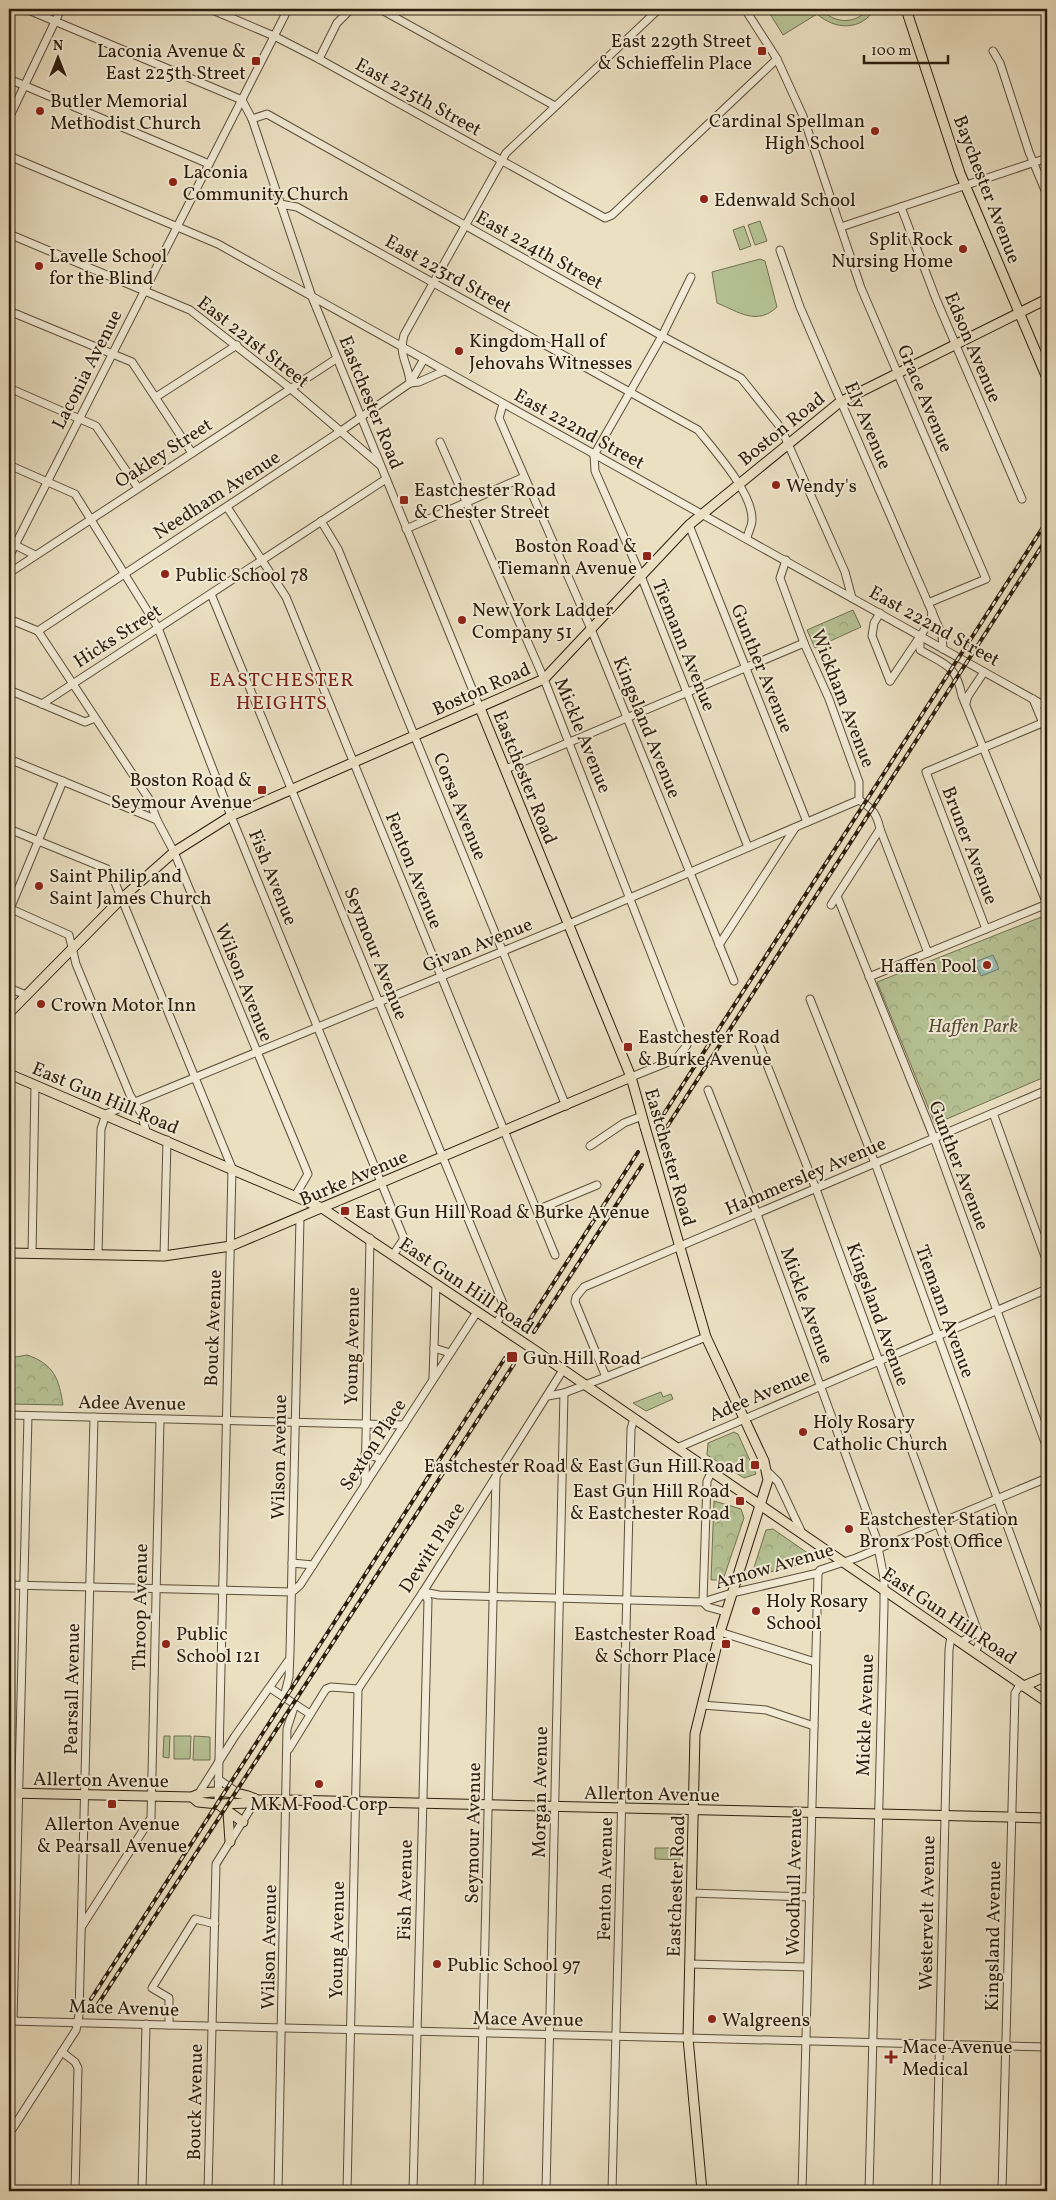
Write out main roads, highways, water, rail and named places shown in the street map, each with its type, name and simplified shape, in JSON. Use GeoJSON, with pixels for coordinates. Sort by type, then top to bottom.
{"type":"FeatureCollection","features":[{"type":"Feature","properties":{"kind":"main road","name":"Baychester Avenue"},"geometry":{"type":"LineString","coordinates":[[906,9],[965,185],[1047,378]]}},
{"type":"Feature","properties":{"kind":"main road","name":"Boston Road"},"geometry":{"type":"LineString","coordinates":[[9,1012],[122,899],[174,852],[231,816],[480,708],[544,678],[701,514],[840,402],[1047,299]]}},
{"type":"Feature","properties":{"kind":"main road","name":"Eastchester Road"},"geometry":{"type":"LineString","coordinates":[[480,708],[631,1077],[706,1336],[767,1471],[768,1480],[720,1632],[695,1734],[688,2038],[702,2191]]}},
{"type":"Feature","properties":{"kind":"main road","name":"East Gun Hill Road"},"geometry":{"type":"LineString","coordinates":[[9,1074],[146,1131],[322,1208],[370,1238],[712,1471],[760,1506],[1047,1702]]}},
{"type":"Feature","properties":{"kind":"main road","name":"Burke Avenue"},"geometry":{"type":"LineString","coordinates":[[9,1253],[164,1256],[231,1246],[631,1077]]}},
{"type":"Feature","properties":{"kind":"main road"},"geometry":{"type":"LineString","coordinates":[[1024,1686],[1047,1676]]}},
{"type":"Feature","properties":{"kind":"main road","name":"Allerton Avenue"},"geometry":{"type":"LineString","coordinates":[[14,1793],[151,1796],[239,1793],[250,1795],[257,1800]]}},
{"type":"Feature","properties":{"kind":"main road","name":"Allerton Avenue"},"geometry":{"type":"LineString","coordinates":[[195,1795],[198,1802],[218,1804],[250,1803],[257,1800],[287,1800],[1047,1818]]}},
{"type":"Feature","properties":{"kind":"main road"},"geometry":{"type":"LineString","coordinates":[[218,1804],[243,1822]]}},
{"type":"Feature","properties":{"kind":"main road"},"geometry":{"type":"LineString","coordinates":[[228,1812],[230,1842]]}},
{"type":"Feature","properties":{"kind":"water","name":"Haffen Pool"},"geometry":{"type":"Polygon","coordinates":[[[993,955],[999,969],[981,976],[975,962],[993,955]]]}},
{"type":"Feature","properties":{"kind":"railway"},"geometry":{"type":"LineString","coordinates":[[658,1123],[1047,521]]}},
{"type":"Feature","properties":{"kind":"railway"},"geometry":{"type":"LineString","coordinates":[[661,1136],[1047,538]]}},
{"type":"Feature","properties":{"kind":"railway"},"geometry":{"type":"LineString","coordinates":[[525,1327],[638,1152]]}},
{"type":"Feature","properties":{"kind":"railway"},"geometry":{"type":"LineString","coordinates":[[534,1332],[642,1165]]}},
{"type":"Feature","properties":{"kind":"railway"},"geometry":{"type":"LineString","coordinates":[[91,1999],[505,1358]]}},
{"type":"Feature","properties":{"kind":"railway"},"geometry":{"type":"LineString","coordinates":[[98,2004],[514,1364]]}},
{"type":"Feature","properties":{"kind":"place","name":"East 229th Street & Schieffelin Place"},"geometry":{"type":"Point","coordinates":[762,51]}},
{"type":"Feature","properties":{"kind":"place","name":"Laconia Avenue & East 225th Street"},"geometry":{"type":"Point","coordinates":[256,61]}},
{"type":"Feature","properties":{"kind":"place","name":"Butler Memorial Methodist Church"},"geometry":{"type":"Point","coordinates":[40,111]}},
{"type":"Feature","properties":{"kind":"place","name":"Cardinal Spellman High School"},"geometry":{"type":"Point","coordinates":[875,131]}},
{"type":"Feature","properties":{"kind":"place","name":"Laconia Community Church"},"geometry":{"type":"Point","coordinates":[173,182]}},
{"type":"Feature","properties":{"kind":"place","name":"Edenwald School"},"geometry":{"type":"Point","coordinates":[704,199]}},
{"type":"Feature","properties":{"kind":"place","name":"Split Rock Nursing Home"},"geometry":{"type":"Point","coordinates":[963,249]}},
{"type":"Feature","properties":{"kind":"place","name":"Lavelle School for the Blind"},"geometry":{"type":"Point","coordinates":[39,266]}},
{"type":"Feature","properties":{"kind":"place","name":"Kingdom Hall of Jehovahs Witnesses"},"geometry":{"type":"Point","coordinates":[459,351]}},
{"type":"Feature","properties":{"kind":"place","name":"Wendy's"},"geometry":{"type":"Point","coordinates":[776,485]}},
{"type":"Feature","properties":{"kind":"place","name":"Eastchester Road & Chester Street"},"geometry":{"type":"Point","coordinates":[404,500]}},
{"type":"Feature","properties":{"kind":"place","name":"Boston Road & Tiemann Avenue"},"geometry":{"type":"Point","coordinates":[647,556]}},
{"type":"Feature","properties":{"kind":"place","name":"Public School 78"},"geometry":{"type":"Point","coordinates":[165,574]}},
{"type":"Feature","properties":{"kind":"place","name":"New York Ladder Company 51"},"geometry":{"type":"Point","coordinates":[462,620]}},
{"type":"Feature","properties":{"kind":"place","name":"Boston Road & Seymour Avenue"},"geometry":{"type":"Point","coordinates":[262,790]}},
{"type":"Feature","properties":{"kind":"place","name":"Saint Philip and Saint James Church"},"geometry":{"type":"Point","coordinates":[39,886]}},
{"type":"Feature","properties":{"kind":"place","name":"Haffen Pool"},"geometry":{"type":"Point","coordinates":[987,965]}},
{"type":"Feature","properties":{"kind":"place","name":"Crown Motor Inn"},"geometry":{"type":"Point","coordinates":[41,1004]}},
{"type":"Feature","properties":{"kind":"place","name":"Eastchester Road & Burke Avenue"},"geometry":{"type":"Point","coordinates":[628,1047]}},
{"type":"Feature","properties":{"kind":"place","name":"East Gun Hill Road & Burke Avenue"},"geometry":{"type":"Point","coordinates":[345,1211]}},
{"type":"Feature","properties":{"kind":"place","name":"Gun Hill Road"},"geometry":{"type":"Point","coordinates":[512,1357]}},
{"type":"Feature","properties":{"kind":"place","name":"Holy Rosary Catholic Church"},"geometry":{"type":"Point","coordinates":[803,1432]}},
{"type":"Feature","properties":{"kind":"place","name":"Eastchester Road & East Gun Hill Road"},"geometry":{"type":"Point","coordinates":[755,1465]}},
{"type":"Feature","properties":{"kind":"place","name":"East Gun Hill Road & Eastchester Road"},"geometry":{"type":"Point","coordinates":[740,1501]}},
{"type":"Feature","properties":{"kind":"place","name":"Eastchester Station Bronx Post Office"},"geometry":{"type":"Point","coordinates":[849,1529]}},
{"type":"Feature","properties":{"kind":"place","name":"Holy Rosary School"},"geometry":{"type":"Point","coordinates":[756,1611]}},
{"type":"Feature","properties":{"kind":"place","name":"Public School 121"},"geometry":{"type":"Point","coordinates":[166,1644]}},
{"type":"Feature","properties":{"kind":"place","name":"Eastchester Road & Schorr Place"},"geometry":{"type":"Point","coordinates":[726,1644]}},
{"type":"Feature","properties":{"kind":"place","name":"MKM Food Corp"},"geometry":{"type":"Point","coordinates":[319,1784]}},
{"type":"Feature","properties":{"kind":"place","name":"Allerton Avenue & Pearsall Avenue"},"geometry":{"type":"Point","coordinates":[112,1804]}},
{"type":"Feature","properties":{"kind":"place","name":"Public School 97"},"geometry":{"type":"Point","coordinates":[437,1964]}},
{"type":"Feature","properties":{"kind":"place","name":"Walgreens"},"geometry":{"type":"Point","coordinates":[712,2019]}},
{"type":"Feature","properties":{"kind":"place","name":"Mace Avenue Medical"},"geometry":{"type":"Point","coordinates":[891,2057]}},
{"type":"Feature","properties":{"kind":"district","name":"EASTCHESTER HEIGHTS"},"geometry":{"type":"Point","coordinates":[282,690]}},
{"type":"Feature","properties":{"kind":"park label","name":"Haffen Park"},"geometry":{"type":"Point","coordinates":[973,1025]}}]}
